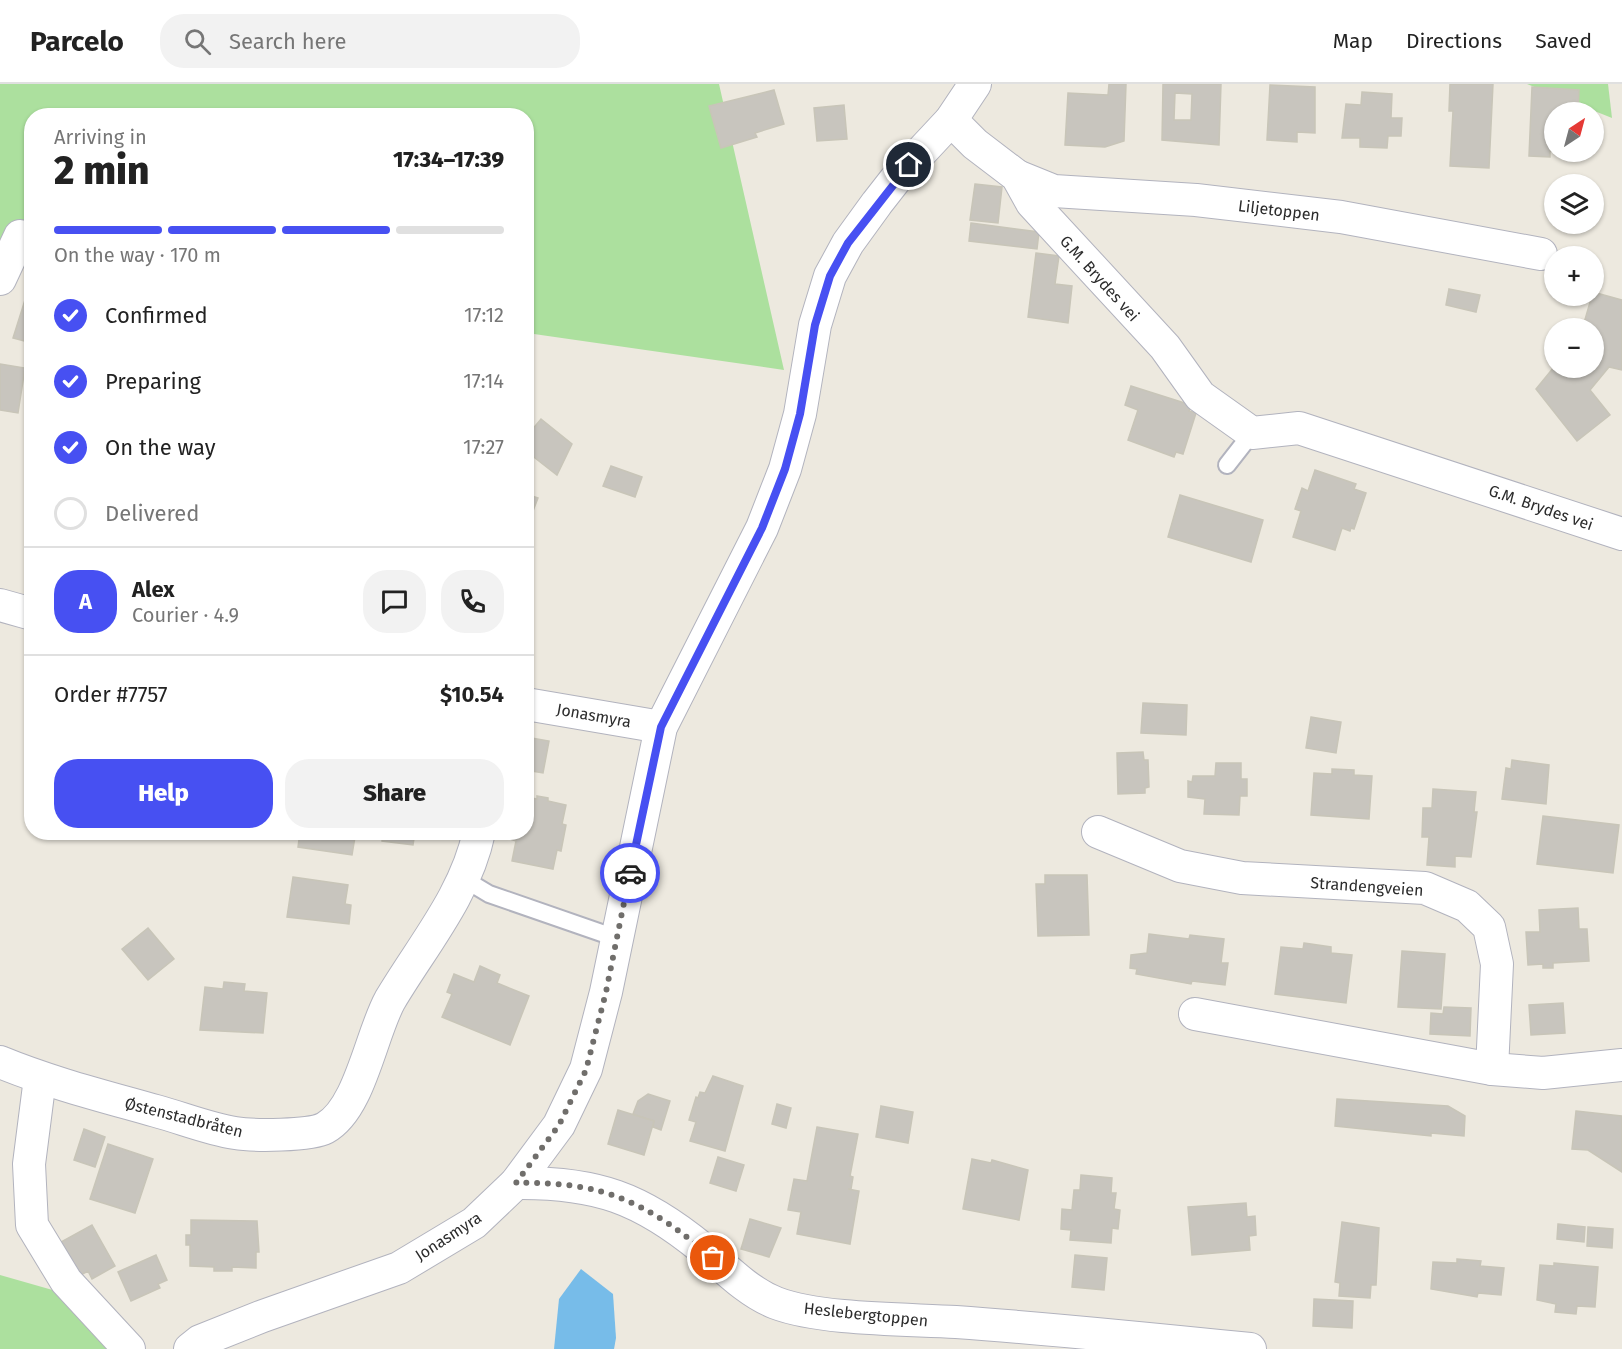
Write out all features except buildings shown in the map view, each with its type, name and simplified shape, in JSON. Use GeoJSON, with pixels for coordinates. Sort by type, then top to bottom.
{"type":"FeatureCollection","features":[{"type":"Feature","properties":{"kind":"street","name":"Jonasmyra"},"geometry":{"type":"LineString","coordinates":[[190,1349],[200,1341],[263,1316],[399,1268],[474,1223],[516,1183],[559,1125],[586,1070],[661,727],[762,528],[785,469],[800,414],[815,325],[830,276],[848,243],[895,180],[951,120],[975,84]]}},
{"type":"Feature","properties":{"kind":"street","name":"G.M. Brydes vei"},"geometry":{"type":"LineString","coordinates":[[951,120],[975,144],[1017,176],[1032,203],[1165,347],[1200,396],[1252,433],[1299,428],[1622,534]]}},
{"type":"Feature","properties":{"kind":"street","name":"Liljetoppen"},"geometry":{"type":"LineString","coordinates":[[1017,176],[1054,191],[1196,200],[1341,217],[1541,254]]}},
{"type":"Feature","properties":{"kind":"street"},"geometry":{"type":"LineString","coordinates":[[0,279],[20,236]]}},
{"type":"Feature","properties":{"kind":"street"},"geometry":{"type":"LineString","coordinates":[[0,605],[24,612]]}},
{"type":"Feature","properties":{"kind":"street","name":"Jonasmyra"},"geometry":{"type":"LineString","coordinates":[[534,705],[661,727]]}},
{"type":"Feature","properties":{"kind":"street","name":"Strandengveien"},"geometry":{"type":"LineString","coordinates":[[1098,832],[1180,866],[1242,878],[1425,888],[1467,906],[1489,927],[1497,964],[1492,1069]]}},
{"type":"Feature","properties":{"kind":"street","name":"Østenstadbråten"},"geometry":{"type":"LineString","coordinates":[[0,1062],[40,1078],[235,1133],[285,1135],[325,1128],[349,1103],[388,1004],[464,879],[475,853],[477,840]]}},
{"type":"Feature","properties":{"kind":"street"},"geometry":{"type":"LineString","coordinates":[[1195,1014],[1492,1069],[1543,1073],[1622,1065]]}},
{"type":"Feature","properties":{"kind":"street"},"geometry":{"type":"LineString","coordinates":[[40,1078],[29,1164],[33,1225],[66,1281],[129,1349]]}},
{"type":"Feature","properties":{"kind":"street","name":"Heslebergtoppen"},"geometry":{"type":"LineString","coordinates":[[516,1183],[560,1182],[598,1190],[640,1205],[679,1230],[746,1286],[776,1303],[823,1313],[1021,1327],[1250,1349]]}},
{"type":"Feature","properties":{"kind":"lane"},"geometry":{"type":"LineString","coordinates":[[1227,465],[1252,433]]}},
{"type":"Feature","properties":{"kind":"lane"},"geometry":{"type":"LineString","coordinates":[[464,879],[489,894],[616,938]]}},
{"type":"Feature","properties":{"kind":"green space"},"geometry":{"type":"Polygon","coordinates":[[[0,84],[719,84],[784,370],[534,334],[534,108],[24,108],[24,261],[0,258],[0,84]]]}},
{"type":"Feature","properties":{"kind":"green space"},"geometry":{"type":"Polygon","coordinates":[[[1527,84],[1608,84],[1612,118],[1604,115],[1604,102],[1572,102],[1527,84]]]}},
{"type":"Feature","properties":{"kind":"green space"},"geometry":{"type":"Polygon","coordinates":[[[0,1275],[70,1295],[120,1349],[0,1349],[0,1275]]]}},
{"type":"Feature","properties":{"kind":"water"},"geometry":{"type":"Polygon","coordinates":[[[581,1269],[613,1294],[616,1338],[614,1349],[554,1349],[559,1299],[581,1269]]]}},
{"type":"Feature","properties":{"kind":"way so far"},"geometry":{"type":"LineString","coordinates":[[630,873],[606,992],[586,1070],[559,1125],[516,1183],[560,1182],[598,1190],[640,1205],[679,1230],[713,1258]]}},
{"type":"Feature","properties":{"kind":"route"},"geometry":{"type":"LineString","coordinates":[[630,873],[661,727],[762,528],[785,469],[800,414],[815,325],[830,276],[848,243],[909,165]]}}]}
